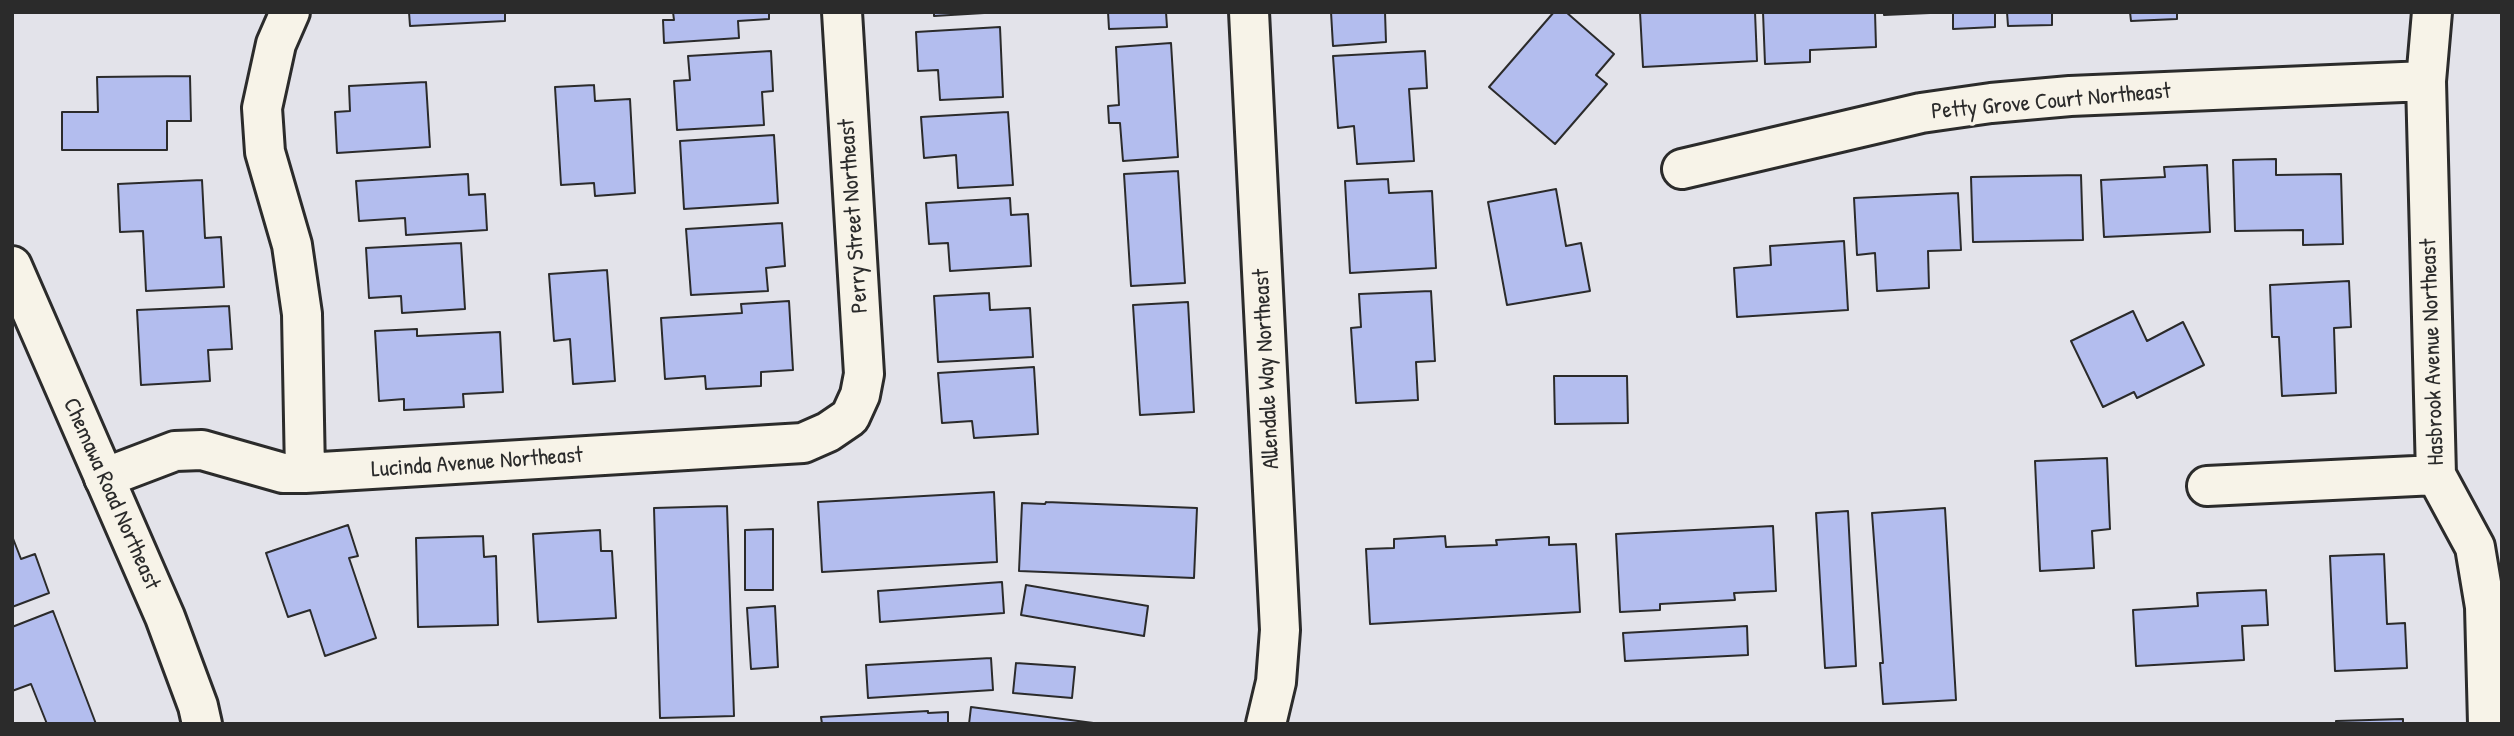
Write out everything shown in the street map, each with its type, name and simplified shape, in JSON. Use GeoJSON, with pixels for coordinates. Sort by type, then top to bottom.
{"type":"FeatureCollection","features":[{"type":"Feature","properties":{"kind":"street"},"geometry":{"type":"LineString","coordinates":[[289,12],[276,44],[262,108],[265,152],[292,245],[302,314],[306,473]]}},
{"type":"Feature","properties":{"kind":"street","name":"Perry Street Northeast"},"geometry":{"type":"LineString","coordinates":[[842,12],[864,374],[860,395],[850,416]]}},
{"type":"Feature","properties":{"kind":"street","name":"Allendale Way Northeast"},"geometry":{"type":"LineString","coordinates":[[1249,12],[1280,630],[1276,682],[1266,724]]}},
{"type":"Feature","properties":{"kind":"street","name":"Hasbrook Avenue Northeast"},"geometry":{"type":"LineString","coordinates":[[2432,12],[2426,81],[2436,475],[2475,547],[2485,607],[2488,724]]}},
{"type":"Feature","properties":{"kind":"street","name":"Petty Grove Court Northeast"},"geometry":{"type":"LineString","coordinates":[[1682,169],[1921,113],[1991,103],[2084,96],[2426,81]]}},
{"type":"Feature","properties":{"kind":"street","name":"Chemawa Road Northeast"},"geometry":{"type":"LineString","coordinates":[[12,267],[165,617],[198,706],[202,724]]}},
{"type":"Feature","properties":{"kind":"street","name":"Lucinda Avenue Northeast"},"geometry":{"type":"LineString","coordinates":[[104,478],[175,451],[202,450],[283,473],[306,473],[803,443],[828,432],[850,416]]}},
{"type":"Feature","properties":{"kind":"street"},"geometry":{"type":"LineString","coordinates":[[2207,486],[2436,475]]}},
{"type":"Feature","properties":{"kind":"building"},"geometry":{"type":"Polygon","coordinates":[[[409,12],[505,12],[505,21],[410,26],[409,12]]]}},
{"type":"Feature","properties":{"kind":"building"},"geometry":{"type":"Polygon","coordinates":[[[673,12],[769,12],[769,19],[738,21],[739,38],[664,43],[663,20],[674,20],[673,12]]]}},
{"type":"Feature","properties":{"kind":"building"},"geometry":{"type":"Polygon","coordinates":[[[934,12],[1001,12],[934,16],[934,12]]]}},
{"type":"Feature","properties":{"kind":"building"},"geometry":{"type":"Polygon","coordinates":[[[1108,12],[1166,12],[1167,27],[1109,29],[1108,12]]]}},
{"type":"Feature","properties":{"kind":"building"},"geometry":{"type":"Polygon","coordinates":[[[1331,12],[1385,12],[1386,42],[1333,46],[1331,12]]]}},
{"type":"Feature","properties":{"kind":"building"},"geometry":{"type":"Polygon","coordinates":[[[1554,12],[1566,12],[1614,54],[1596,75],[1607,84],[1555,144],[1489,87],[1554,12]]]}},
{"type":"Feature","properties":{"kind":"building"},"geometry":{"type":"Polygon","coordinates":[[[1640,12],[1755,12],[1757,61],[1643,67],[1640,12]]]}},
{"type":"Feature","properties":{"kind":"building"},"geometry":{"type":"Polygon","coordinates":[[[1763,12],[1875,12],[1876,47],[1810,50],[1810,62],[1765,64],[1763,12]]]}},
{"type":"Feature","properties":{"kind":"building"},"geometry":{"type":"Polygon","coordinates":[[[1884,12],[1953,12],[1884,15],[1884,12]]]}},
{"type":"Feature","properties":{"kind":"building"},"geometry":{"type":"Polygon","coordinates":[[[1953,12],[1995,12],[1995,27],[1953,29],[1953,12]]]}},
{"type":"Feature","properties":{"kind":"building"},"geometry":{"type":"Polygon","coordinates":[[[2007,12],[2052,12],[2052,25],[2008,26],[2007,12]]]}},
{"type":"Feature","properties":{"kind":"building"},"geometry":{"type":"Polygon","coordinates":[[[2130,12],[2177,12],[2177,19],[2131,21],[2130,12]]]}},
{"type":"Feature","properties":{"kind":"building"},"geometry":{"type":"Polygon","coordinates":[[[1000,27],[1003,97],[940,100],[938,70],[918,71],[916,32],[1000,27]]]}},
{"type":"Feature","properties":{"kind":"building"},"geometry":{"type":"Polygon","coordinates":[[[1171,43],[1178,157],[1123,161],[1120,123],[1109,123],[1108,106],[1119,105],[1116,47],[1171,43]]]}},
{"type":"Feature","properties":{"kind":"building"},"geometry":{"type":"Polygon","coordinates":[[[771,51],[773,91],[762,92],[764,125],[677,130],[674,81],[690,80],[688,56],[771,51]]]}},
{"type":"Feature","properties":{"kind":"building"},"geometry":{"type":"Polygon","coordinates":[[[1425,51],[1427,88],[1409,89],[1414,161],[1357,164],[1354,126],[1338,128],[1333,56],[1425,51]]]}},
{"type":"Feature","properties":{"kind":"building"},"geometry":{"type":"Polygon","coordinates":[[[190,76],[191,121],[167,121],[167,150],[62,150],[62,112],[98,112],[97,77],[190,76]]]}},
{"type":"Feature","properties":{"kind":"building"},"geometry":{"type":"Polygon","coordinates":[[[426,82],[430,147],[337,153],[335,112],[350,111],[349,86],[426,82]]]}},
{"type":"Feature","properties":{"kind":"building"},"geometry":{"type":"Polygon","coordinates":[[[594,85],[595,101],[630,99],[635,193],[595,196],[594,183],[561,185],[555,87],[594,85]]]}},
{"type":"Feature","properties":{"kind":"building"},"geometry":{"type":"Polygon","coordinates":[[[1008,112],[1013,185],[958,188],[956,155],[924,158],[921,117],[1008,112]]]}},
{"type":"Feature","properties":{"kind":"building"},"geometry":{"type":"Polygon","coordinates":[[[774,135],[778,203],[684,209],[680,141],[774,135]]]}},
{"type":"Feature","properties":{"kind":"building"},"geometry":{"type":"Polygon","coordinates":[[[2276,159],[2276,175],[2341,174],[2343,244],[2303,245],[2303,230],[2235,231],[2233,160],[2276,159]]]}},
{"type":"Feature","properties":{"kind":"building"},"geometry":{"type":"Polygon","coordinates":[[[2207,165],[2210,232],[2104,237],[2101,180],[2165,177],[2164,167],[2207,165]]]}},
{"type":"Feature","properties":{"kind":"building"},"geometry":{"type":"Polygon","coordinates":[[[1178,171],[1185,283],[1131,286],[1124,174],[1178,171]]]}},
{"type":"Feature","properties":{"kind":"building"},"geometry":{"type":"Polygon","coordinates":[[[468,174],[469,195],[485,194],[487,230],[406,235],[405,218],[359,221],[356,181],[468,174]]]}},
{"type":"Feature","properties":{"kind":"building"},"geometry":{"type":"Polygon","coordinates":[[[2081,175],[2083,240],[1973,242],[1971,177],[2081,175]]]}},
{"type":"Feature","properties":{"kind":"building"},"geometry":{"type":"Polygon","coordinates":[[[1388,179],[1389,193],[1432,191],[1436,268],[1350,273],[1345,181],[1388,179]]]}},
{"type":"Feature","properties":{"kind":"building"},"geometry":{"type":"Polygon","coordinates":[[[202,180],[205,238],[221,237],[224,287],[146,291],[143,231],[120,232],[118,184],[202,180]]]}},
{"type":"Feature","properties":{"kind":"building"},"geometry":{"type":"Polygon","coordinates":[[[1556,189],[1566,246],[1581,243],[1590,291],[1507,305],[1488,202],[1556,189]]]}},
{"type":"Feature","properties":{"kind":"building"},"geometry":{"type":"Polygon","coordinates":[[[1958,193],[1961,250],[1928,251],[1929,288],[1877,291],[1875,253],[1857,255],[1854,198],[1958,193]]]}},
{"type":"Feature","properties":{"kind":"building"},"geometry":{"type":"Polygon","coordinates":[[[1010,198],[1011,215],[1028,214],[1031,266],[950,271],[948,243],[929,244],[926,203],[1010,198]]]}},
{"type":"Feature","properties":{"kind":"building"},"geometry":{"type":"Polygon","coordinates":[[[782,223],[785,266],[766,268],[768,291],[691,295],[686,229],[782,223]]]}},
{"type":"Feature","properties":{"kind":"building"},"geometry":{"type":"Polygon","coordinates":[[[1844,241],[1848,310],[1737,317],[1734,268],[1771,265],[1770,246],[1844,241]]]}},
{"type":"Feature","properties":{"kind":"building"},"geometry":{"type":"Polygon","coordinates":[[[461,243],[465,309],[402,313],[401,296],[369,298],[366,248],[461,243]]]}},
{"type":"Feature","properties":{"kind":"building"},"geometry":{"type":"Polygon","coordinates":[[[607,270],[615,381],[573,384],[570,339],[554,341],[549,274],[607,270]]]}},
{"type":"Feature","properties":{"kind":"building"},"geometry":{"type":"Polygon","coordinates":[[[2349,281],[2351,327],[2334,328],[2336,393],[2282,396],[2279,337],[2272,337],[2270,285],[2349,281]]]}},
{"type":"Feature","properties":{"kind":"building"},"geometry":{"type":"Polygon","coordinates":[[[1431,291],[1435,361],[1416,362],[1418,400],[1356,403],[1351,328],[1361,327],[1359,294],[1431,291]]]}},
{"type":"Feature","properties":{"kind":"building"},"geometry":{"type":"Polygon","coordinates":[[[989,293],[990,310],[1030,308],[1033,357],[938,362],[934,296],[989,293]]]}},
{"type":"Feature","properties":{"kind":"building"},"geometry":{"type":"Polygon","coordinates":[[[789,301],[793,370],[761,372],[761,386],[706,389],[705,376],[665,379],[661,318],[742,313],[741,304],[789,301]]]}},
{"type":"Feature","properties":{"kind":"building"},"geometry":{"type":"Polygon","coordinates":[[[1188,302],[1194,412],[1140,415],[1133,305],[1188,302]]]}},
{"type":"Feature","properties":{"kind":"building"},"geometry":{"type":"Polygon","coordinates":[[[229,306],[232,349],[208,350],[210,381],[141,385],[137,310],[229,306]]]}},
{"type":"Feature","properties":{"kind":"building"},"geometry":{"type":"Polygon","coordinates":[[[2133,311],[2147,341],[2183,322],[2204,365],[2137,398],[2134,392],[2103,407],[2071,341],[2133,311]]]}},
{"type":"Feature","properties":{"kind":"building"},"geometry":{"type":"Polygon","coordinates":[[[417,329],[417,336],[500,332],[503,392],[463,394],[464,407],[404,410],[404,399],[379,401],[375,331],[417,329]]]}},
{"type":"Feature","properties":{"kind":"building"},"geometry":{"type":"Polygon","coordinates":[[[1034,367],[1038,434],[974,438],[972,421],[942,423],[938,373],[1034,367]]]}},
{"type":"Feature","properties":{"kind":"building"},"geometry":{"type":"Polygon","coordinates":[[[1554,376],[1627,376],[1628,423],[1555,424],[1554,376]]]}},
{"type":"Feature","properties":{"kind":"building"},"geometry":{"type":"Polygon","coordinates":[[[2107,458],[2110,529],[2092,531],[2094,568],[2040,571],[2035,461],[2107,458]]]}},
{"type":"Feature","properties":{"kind":"building"},"geometry":{"type":"Polygon","coordinates":[[[994,492],[997,562],[822,572],[818,502],[994,492]]]}},
{"type":"Feature","properties":{"kind":"building"},"geometry":{"type":"Polygon","coordinates":[[[1022,503],[1197,508],[1194,578],[1019,571],[1022,503]]]}},
{"type":"Feature","properties":{"kind":"building"},"geometry":{"type":"Polygon","coordinates":[[[727,506],[734,716],[660,718],[654,508],[727,506]]]}},
{"type":"Feature","properties":{"kind":"building"},"geometry":{"type":"Polygon","coordinates":[[[1945,508],[1956,700],[1883,704],[1880,663],[1883,663],[1872,513],[1945,508]]]}},
{"type":"Feature","properties":{"kind":"building"},"geometry":{"type":"Polygon","coordinates":[[[1848,511],[1856,666],[1825,668],[1816,513],[1848,511]]]}},
{"type":"Feature","properties":{"kind":"building"},"geometry":{"type":"Polygon","coordinates":[[[348,525],[358,556],[349,558],[376,638],[325,656],[310,610],[288,617],[266,553],[348,525]]]}},
{"type":"Feature","properties":{"kind":"building"},"geometry":{"type":"Polygon","coordinates":[[[1773,526],[1776,591],[1734,593],[1735,600],[1660,604],[1660,610],[1620,612],[1616,534],[1773,526]]]}},
{"type":"Feature","properties":{"kind":"building"},"geometry":{"type":"Polygon","coordinates":[[[773,529],[773,590],[745,590],[745,530],[773,529]]]}},
{"type":"Feature","properties":{"kind":"building"},"geometry":{"type":"Polygon","coordinates":[[[600,530],[601,551],[612,551],[616,618],[538,622],[533,534],[600,530]]]}},
{"type":"Feature","properties":{"kind":"building"},"geometry":{"type":"Polygon","coordinates":[[[12,536],[21,559],[35,554],[49,593],[12,607],[12,536]]]}},
{"type":"Feature","properties":{"kind":"building"},"geometry":{"type":"Polygon","coordinates":[[[483,536],[484,557],[496,556],[498,625],[418,627],[416,538],[483,536]]]}},
{"type":"Feature","properties":{"kind":"building"},"geometry":{"type":"Polygon","coordinates":[[[1445,536],[1446,547],[1497,545],[1496,540],[1549,537],[1549,545],[1576,544],[1580,612],[1370,624],[1366,549],[1394,548],[1394,539],[1445,536]]]}},
{"type":"Feature","properties":{"kind":"building"},"geometry":{"type":"Polygon","coordinates":[[[2384,554],[2387,624],[2405,623],[2407,668],[2335,671],[2330,556],[2384,554]]]}},
{"type":"Feature","properties":{"kind":"building"},"geometry":{"type":"Polygon","coordinates":[[[1002,582],[1004,613],[880,622],[878,591],[1002,582]]]}},
{"type":"Feature","properties":{"kind":"building"},"geometry":{"type":"Polygon","coordinates":[[[1026,585],[1148,606],[1144,636],[1021,615],[1026,585]]]}},
{"type":"Feature","properties":{"kind":"building"},"geometry":{"type":"Polygon","coordinates":[[[2266,590],[2268,625],[2242,626],[2244,660],[2136,666],[2133,610],[2198,606],[2197,593],[2266,590]]]}},
{"type":"Feature","properties":{"kind":"building"},"geometry":{"type":"Polygon","coordinates":[[[775,606],[778,667],[751,669],[747,608],[775,606]]]}},
{"type":"Feature","properties":{"kind":"building"},"geometry":{"type":"Polygon","coordinates":[[[53,611],[96,724],[47,724],[31,684],[12,691],[12,627],[53,611]]]}},
{"type":"Feature","properties":{"kind":"building"},"geometry":{"type":"Polygon","coordinates":[[[1747,626],[1748,655],[1625,661],[1623,633],[1747,626]]]}},
{"type":"Feature","properties":{"kind":"building"},"geometry":{"type":"Polygon","coordinates":[[[991,658],[993,690],[868,698],[866,665],[991,658]]]}},
{"type":"Feature","properties":{"kind":"building"},"geometry":{"type":"Polygon","coordinates":[[[1016,663],[1075,667],[1072,698],[1013,693],[1016,663]]]}},
{"type":"Feature","properties":{"kind":"building"},"geometry":{"type":"Polygon","coordinates":[[[971,707],[1101,724],[969,724],[971,707]]]}},
{"type":"Feature","properties":{"kind":"building"},"geometry":{"type":"Polygon","coordinates":[[[948,712],[948,724],[822,724],[821,717],[948,712]]]}},
{"type":"Feature","properties":{"kind":"building"},"geometry":{"type":"Polygon","coordinates":[[[2403,719],[2403,724],[2336,724],[2336,721],[2403,719]]]}}]}
